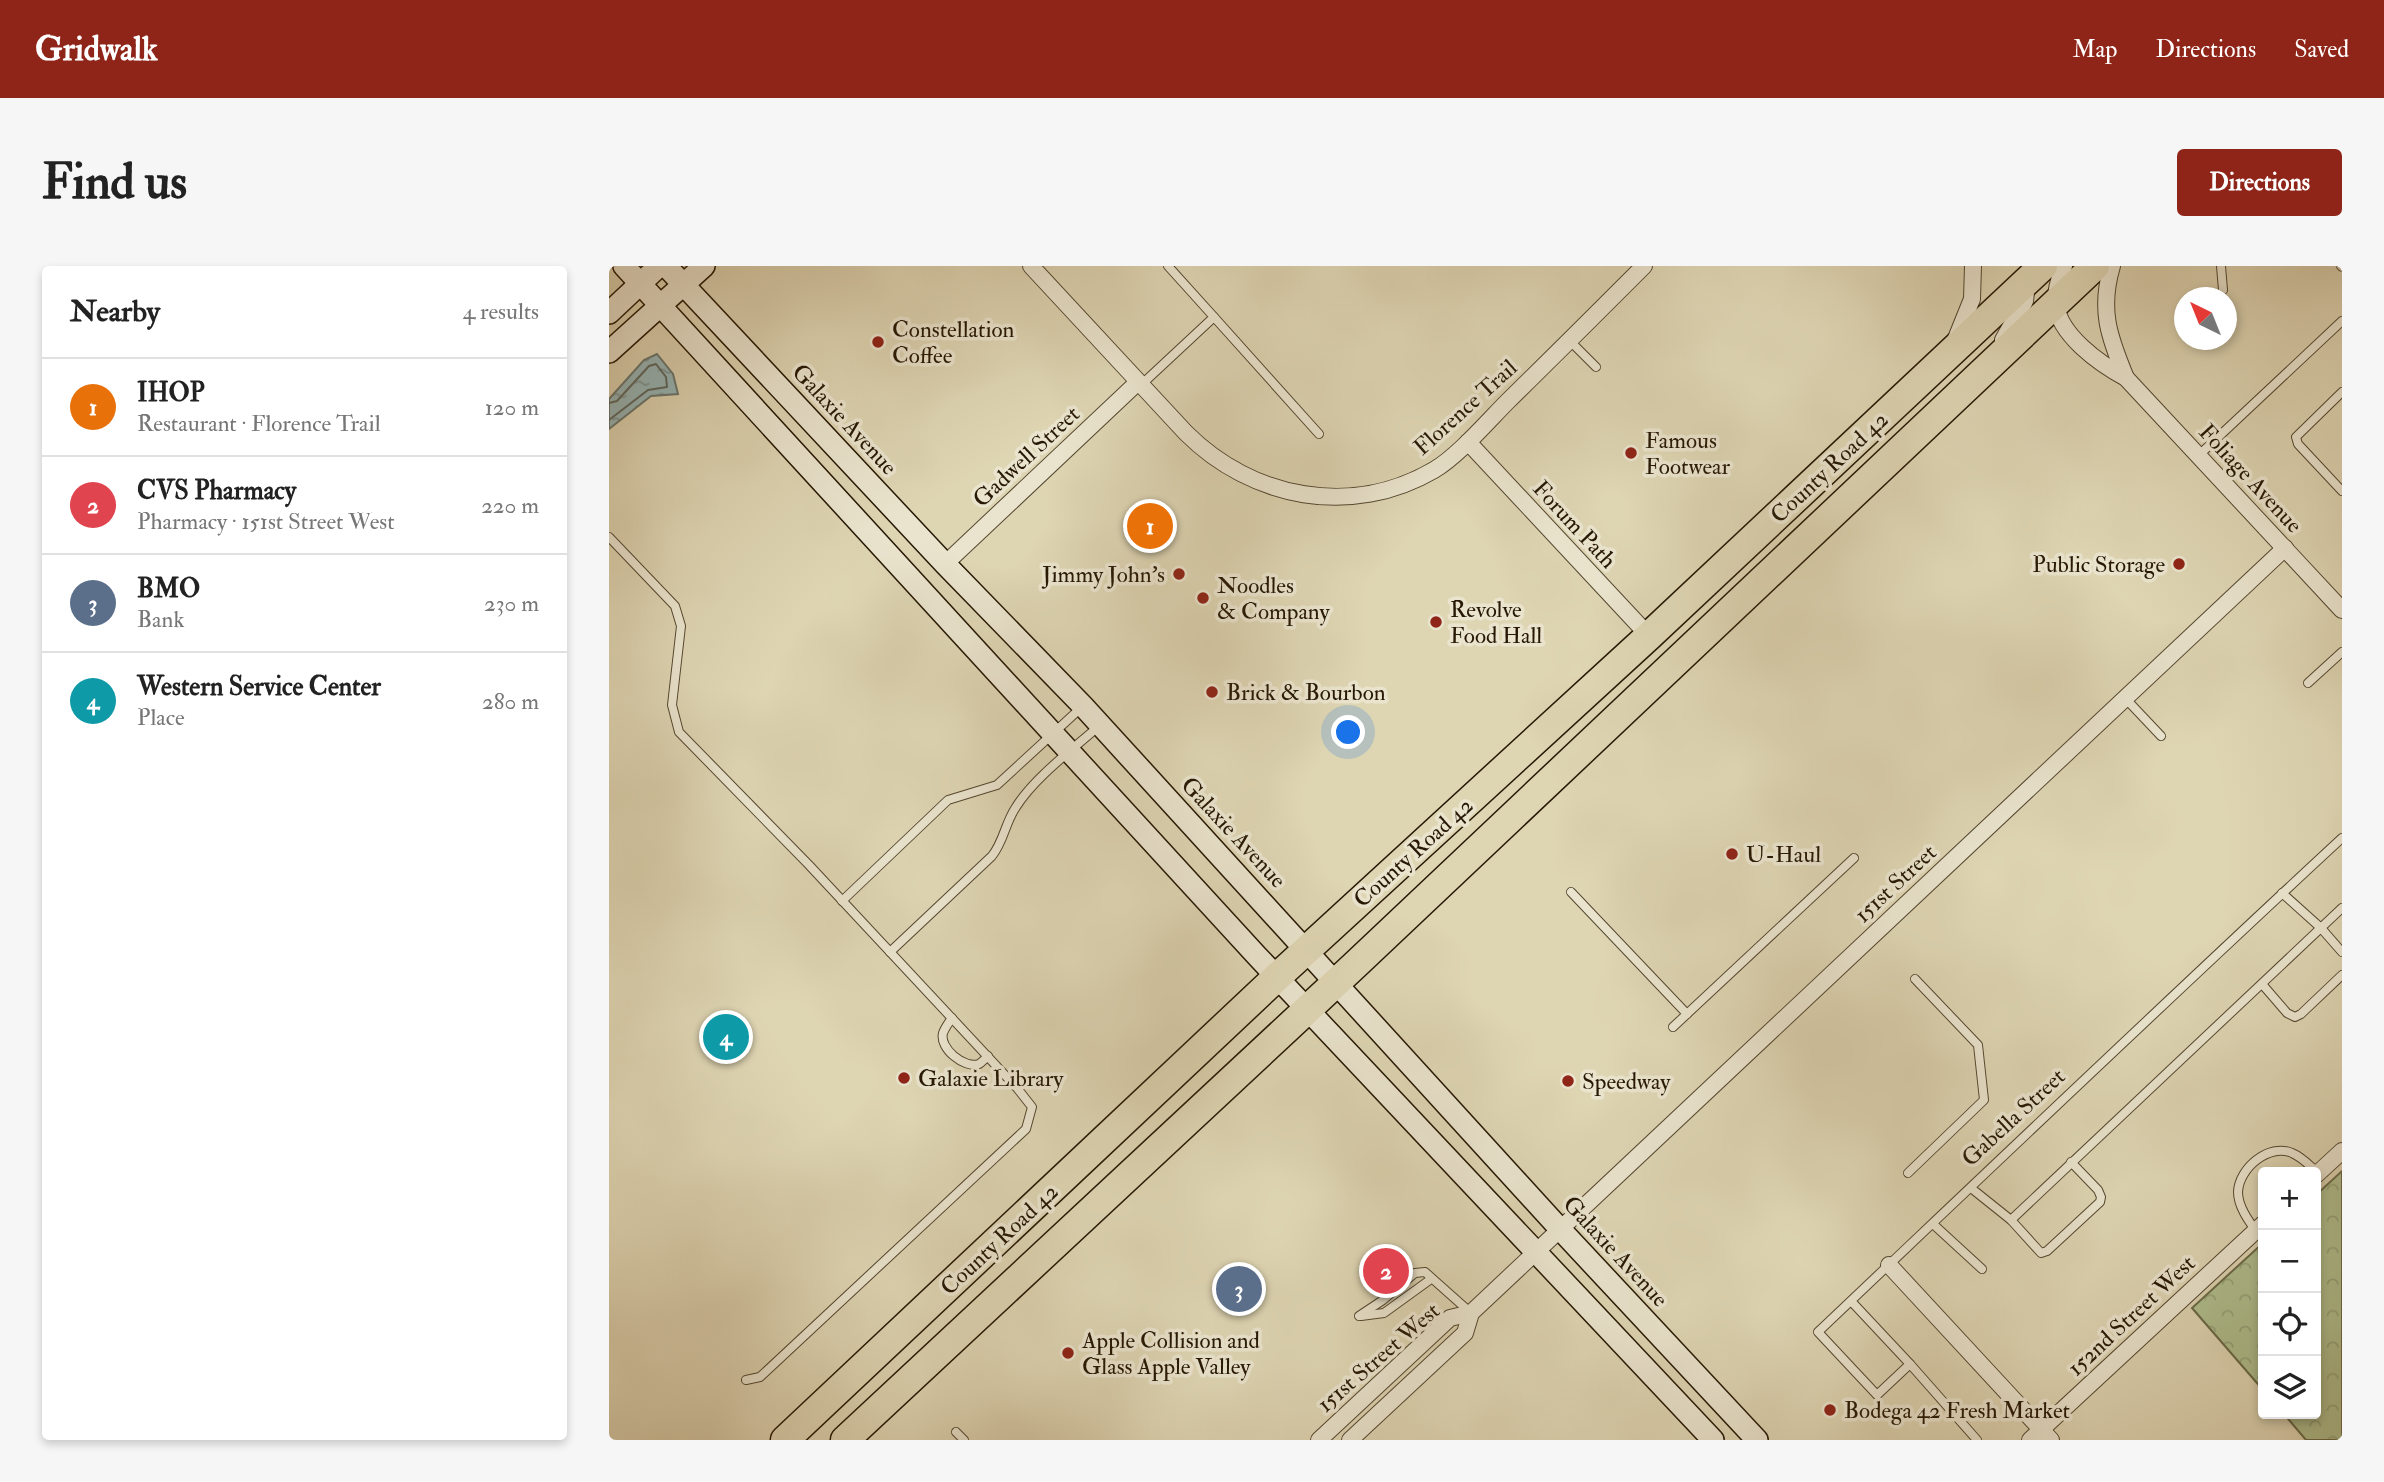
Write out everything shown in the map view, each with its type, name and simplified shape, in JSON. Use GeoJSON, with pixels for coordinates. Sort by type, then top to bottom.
{"type":"FeatureCollection","features":[{"type":"Feature","properties":{"kind":"highway","name":"County Road 42"},"geometry":{"type":"LineString","coordinates":[[845,1440],[1309,1008],[2095,266]]}},
{"type":"Feature","properties":{"kind":"highway","name":"County Road 42"},"geometry":{"type":"LineString","coordinates":[[786,1440],[1277,977],[1649,636],[1951,352],[2032,271]]}},
{"type":"Feature","properties":{"kind":"street"},"geometry":{"type":"LineString","coordinates":[[624,266],[1277,977],[1713,1440]]}},
{"type":"Feature","properties":{"kind":"street"},"geometry":{"type":"LineString","coordinates":[[609,313],[659,266]]}},
{"type":"Feature","properties":{"kind":"street","name":"Galaxie Avenue"},"geometry":{"type":"LineString","coordinates":[[666,266],[945,564],[1083,706],[1560,1229],[1757,1440]]}},
{"type":"Feature","properties":{"kind":"street"},"geometry":{"type":"LineString","coordinates":[[609,352],[703,266]]}},
{"type":"Feature","properties":{"kind":"street","name":"Florence Trail"},"geometry":{"type":"LineString","coordinates":[[1031,266],[1186,433],[1212,456],[1236,471],[1279,490],[1344,498],[1364,496],[1404,485],[1438,468],[1468,442],[1644,266]]}},
{"type":"Feature","properties":{"kind":"street"},"geometry":{"type":"LineString","coordinates":[[1951,352],[1972,299],[1973,266]]}},
{"type":"Feature","properties":{"kind":"street"},"geometry":{"type":"LineString","coordinates":[[2056,301],[2064,266]]}},
{"type":"Feature","properties":{"kind":"street","name":"Foliage Avenue"},"geometry":{"type":"LineString","coordinates":[[2112,266],[2105,311],[2109,336],[2126,378],[2342,610]]}},
{"type":"Feature","properties":{"kind":"street"},"geometry":{"type":"LineString","coordinates":[[1982,371],[2016,320],[2025,301],[2032,271]]}},
{"type":"Feature","properties":{"kind":"street","name":"Foliage Avenue"},"geometry":{"type":"LineString","coordinates":[[2056,301],[2065,328],[2104,367],[2126,378]]}},
{"type":"Feature","properties":{"kind":"street"},"geometry":{"type":"LineString","coordinates":[[2033,323],[2065,328]]}},
{"type":"Feature","properties":{"kind":"street","name":"Gadwell Street"},"geometry":{"type":"LineString","coordinates":[[945,564],[1140,383]]}},
{"type":"Feature","properties":{"kind":"street","name":"Forum Path"},"geometry":{"type":"LineString","coordinates":[[1468,442],[1649,636]]}},
{"type":"Feature","properties":{"kind":"street","name":"151st Street"},"geometry":{"type":"LineString","coordinates":[[1537,1251],[2285,548]]}},
{"type":"Feature","properties":{"kind":"street"},"geometry":{"type":"LineString","coordinates":[[2321,1170],[2342,1151]]}},
{"type":"Feature","properties":{"kind":"street","name":"152nd Street West"},"geometry":{"type":"LineString","coordinates":[[2041,1437],[2258,1229]]}},
{"type":"Feature","properties":{"kind":"street","name":"151st Street West"},"geometry":{"type":"LineString","coordinates":[[1318,1440],[1450,1318],[1471,1313],[1537,1251]]}},
{"type":"Feature","properties":{"kind":"street"},"geometry":{"type":"LineString","coordinates":[[1889,1265],[2041,1437]]}},
{"type":"Feature","properties":{"kind":"street","name":"151st Street West"},"geometry":{"type":"LineString","coordinates":[[1350,1440],[1465,1333],[1471,1313]]}},
{"type":"Feature","properties":{"kind":"lane"},"geometry":{"type":"LineString","coordinates":[[1168,266],[1319,434]]}},
{"type":"Feature","properties":{"kind":"lane"},"geometry":{"type":"LineString","coordinates":[[2221,266],[2223,287]]}},
{"type":"Feature","properties":{"kind":"lane"},"geometry":{"type":"LineString","coordinates":[[1140,383],[1214,317]]}},
{"type":"Feature","properties":{"kind":"lane"},"geometry":{"type":"LineString","coordinates":[[2198,456],[2342,321]]}},
{"type":"Feature","properties":{"kind":"lane"},"geometry":{"type":"LineString","coordinates":[[1569,340],[1596,367]]}},
{"type":"Feature","properties":{"kind":"lane"},"geometry":{"type":"LineString","coordinates":[[2342,392],[2296,437],[2298,443],[2342,491]]}},
{"type":"Feature","properties":{"kind":"lane"},"geometry":{"type":"LineString","coordinates":[[609,537],[675,606],[681,626],[672,705],[679,732],[952,1017],[1032,1107],[1025,1129],[760,1377],[746,1380]]}},
{"type":"Feature","properties":{"kind":"lane"},"geometry":{"type":"LineString","coordinates":[[2308,683],[2342,652]]}},
{"type":"Feature","properties":{"kind":"lane"},"geometry":{"type":"LineString","coordinates":[[2125,698],[2161,736]]}},
{"type":"Feature","properties":{"kind":"lane"},"geometry":{"type":"LineString","coordinates":[[842,901],[948,800],[997,785],[1083,706]]}},
{"type":"Feature","properties":{"kind":"lane"},"geometry":{"type":"LineString","coordinates":[[890,952],[992,856],[1000,846],[1010,817],[1025,793],[1100,725]]}},
{"type":"Feature","properties":{"kind":"lane","name":"Gabella Street"},"geometry":{"type":"LineString","coordinates":[[1910,1364],[1877,1395],[1818,1332],[2342,838]]}},
{"type":"Feature","properties":{"kind":"lane"},"geometry":{"type":"LineString","coordinates":[[1673,1027],[1854,858]]}},
{"type":"Feature","properties":{"kind":"lane"},"geometry":{"type":"LineString","coordinates":[[1571,892],[1687,1014]]}},
{"type":"Feature","properties":{"kind":"lane"},"geometry":{"type":"LineString","coordinates":[[2282,893],[2321,928],[2342,952]]}},
{"type":"Feature","properties":{"kind":"lane"},"geometry":{"type":"LineString","coordinates":[[2011,1220],[2342,908]]}},
{"type":"Feature","properties":{"kind":"lane"},"geometry":{"type":"LineString","coordinates":[[2262,984],[2287,1013],[2295,1017],[2342,975]]}},
{"type":"Feature","properties":{"kind":"lane"},"geometry":{"type":"LineString","coordinates":[[1908,1173],[1984,1100],[1978,1045],[1915,979]]}},
{"type":"Feature","properties":{"kind":"lane"},"geometry":{"type":"LineString","coordinates":[[952,1017],[942,1035],[950,1051],[958,1059],[971,1064],[979,1064],[988,1056]]}},
{"type":"Feature","properties":{"kind":"lane"},"geometry":{"type":"LineString","coordinates":[[2258,1227],[2245,1215],[2238,1194],[2241,1176],[2255,1161],[2273,1150],[2291,1152],[2309,1167]]}},
{"type":"Feature","properties":{"kind":"lane"},"geometry":{"type":"LineString","coordinates":[[1971,1188],[2011,1220],[2041,1252],[2047,1251],[2099,1202],[2101,1197],[2098,1190],[2071,1162]]}},
{"type":"Feature","properties":{"kind":"lane"},"geometry":{"type":"LineString","coordinates":[[1933,1224],[1982,1269]]}},
{"type":"Feature","properties":{"kind":"lane"},"geometry":{"type":"LineString","coordinates":[[1431,1279],[1384,1313],[1359,1316],[1415,1273],[1425,1272],[1471,1313]]}},
{"type":"Feature","properties":{"kind":"lane"},"geometry":{"type":"LineString","coordinates":[[1851,1301],[1977,1440]]}},
{"type":"Feature","properties":{"kind":"green space"},"geometry":{"type":"Polygon","coordinates":[[[2342,1171],[2342,1440],[2306,1440],[2288,1419],[2321,1419],[2321,1190],[2342,1171]]]}},
{"type":"Feature","properties":{"kind":"green space"},"geometry":{"type":"Polygon","coordinates":[[[2258,1248],[2258,1384],[2192,1308],[2258,1248]]]}},
{"type":"Feature","properties":{"kind":"water"},"geometry":{"type":"Polygon","coordinates":[[[657,354],[673,374],[678,394],[651,396],[609,429],[609,399],[644,360],[657,354]]]}},
{"type":"Feature","properties":{"kind":"place","name":"Constellation Coffee"},"geometry":{"type":"Point","coordinates":[878,342]}},
{"type":"Feature","properties":{"kind":"place","name":"Famous Footwear"},"geometry":{"type":"Point","coordinates":[1631,453]}},
{"type":"Feature","properties":{"kind":"place","name":"IHOP"},"geometry":{"type":"Point","coordinates":[1150,526]}},
{"type":"Feature","properties":{"kind":"place","name":"Public Storage"},"geometry":{"type":"Point","coordinates":[2179,564]}},
{"type":"Feature","properties":{"kind":"place","name":"Jimmy John's"},"geometry":{"type":"Point","coordinates":[1179,574]}},
{"type":"Feature","properties":{"kind":"place","name":"Noodles & Company"},"geometry":{"type":"Point","coordinates":[1203,598]}},
{"type":"Feature","properties":{"kind":"place","name":"Revolve Food Hall"},"geometry":{"type":"Point","coordinates":[1436,622]}},
{"type":"Feature","properties":{"kind":"place","name":"Brick & Bourbon"},"geometry":{"type":"Point","coordinates":[1212,692]}},
{"type":"Feature","properties":{"kind":"place","name":"U-Haul"},"geometry":{"type":"Point","coordinates":[1732,854]}},
{"type":"Feature","properties":{"kind":"place","name":"Western Service Center"},"geometry":{"type":"Point","coordinates":[726,1037]}},
{"type":"Feature","properties":{"kind":"place","name":"Galaxie Library"},"geometry":{"type":"Point","coordinates":[904,1078]}},
{"type":"Feature","properties":{"kind":"place","name":"Speedway"},"geometry":{"type":"Point","coordinates":[1568,1081]}},
{"type":"Feature","properties":{"kind":"place","name":"CVS Pharmacy"},"geometry":{"type":"Point","coordinates":[1386,1271]}},
{"type":"Feature","properties":{"kind":"place","name":"BMO"},"geometry":{"type":"Point","coordinates":[1239,1289]}},
{"type":"Feature","properties":{"kind":"place","name":"Apple Collision and Glass Apple Valley"},"geometry":{"type":"Point","coordinates":[1068,1353]}},
{"type":"Feature","properties":{"kind":"place","name":"Bodega 42 Fresh Market"},"geometry":{"type":"Point","coordinates":[1830,1410]}}]}
